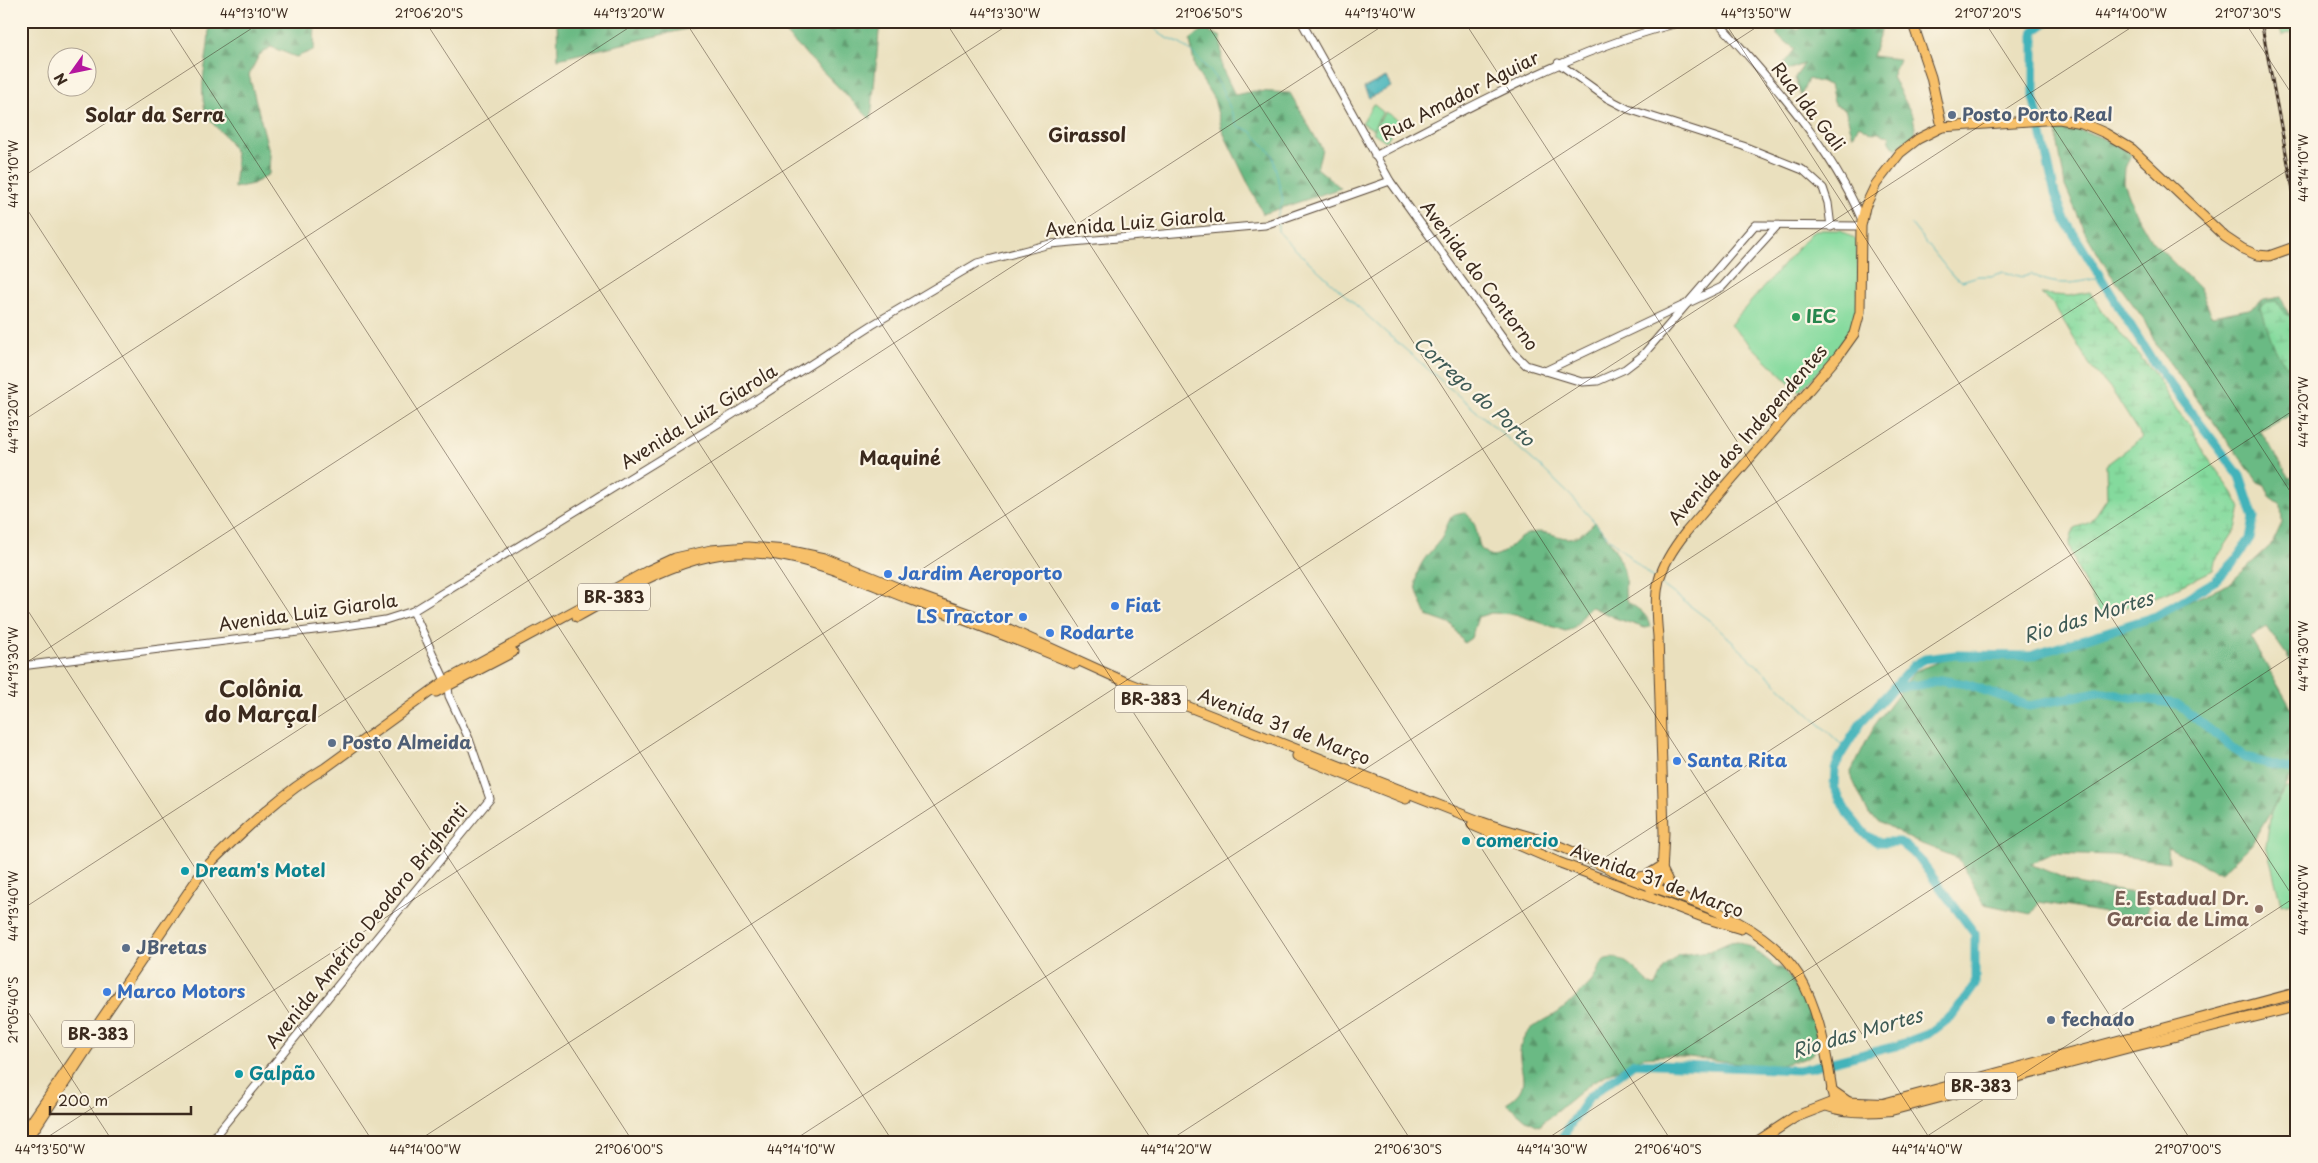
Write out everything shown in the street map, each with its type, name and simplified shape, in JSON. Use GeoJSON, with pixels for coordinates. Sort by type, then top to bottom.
{"type":"FeatureCollection","features":[{"type":"Feature","properties":{"kind":"highway","name":"BR-383"},"geometry":{"type":"LineString","coordinates":[[1833,1105],[1849,1102],[1883,1104],[2297,993]]}},
{"type":"Feature","properties":{"kind":"highway","name":"BR-383"},"geometry":{"type":"LineString","coordinates":[[1833,1105],[1868,1111],[1891,1110],[2126,1048],[2297,1006]]}},
{"type":"Feature","properties":{"kind":"highway"},"geometry":{"type":"LineString","coordinates":[[1832,1088],[1849,1102]]}},
{"type":"Feature","properties":{"kind":"highway"},"geometry":{"type":"LineString","coordinates":[[1757,1142],[1794,1117],[1833,1105]]}},
{"type":"Feature","properties":{"kind":"main road"},"geometry":{"type":"LineString","coordinates":[[1912,21],[1931,77],[1942,127],[2059,119],[2082,124],[2105,133],[2132,148],[2225,236],[2243,249],[2257,255],[2269,256],[2297,246]]}},
{"type":"Feature","properties":{"kind":"main road","name":"Avenida dos Independentes"},"geometry":{"type":"LineString","coordinates":[[1662,867],[1663,807],[1655,608],[1660,575],[1670,554],[1686,532],[1839,354],[1854,334],[1860,312],[1861,223],[1865,207],[1876,184],[1900,153],[1918,139],[1942,127]]}},
{"type":"Feature","properties":{"kind":"main road","name":"Avenida 31 de Março"},"geometry":{"type":"LineString","coordinates":[[325,768],[420,699],[573,616],[676,565],[712,553],[787,553],[824,565],[1063,656],[1127,689],[1507,832],[1559,846],[1632,879],[1713,910],[1758,935],[1785,957],[1798,976],[1810,997],[1821,1037],[1832,1088],[1833,1105]]}},
{"type":"Feature","properties":{"kind":"main road","name":"Avenida 31 de Março"},"geometry":{"type":"LineString","coordinates":[[1317,760],[1558,862],[1677,908],[1758,935]]}},
{"type":"Feature","properties":{"kind":"main road","name":"BR-383"},"geometry":{"type":"LineString","coordinates":[[21,1136],[204,869],[243,831],[280,800],[309,777],[325,768]]}},
{"type":"Feature","properties":{"kind":"main road","name":"BR-383"},"geometry":{"type":"LineString","coordinates":[[26,1142],[173,919],[200,884],[237,843],[311,782],[325,768]]}},
{"type":"Feature","properties":{"kind":"main road"},"geometry":{"type":"LineString","coordinates":[[1558,862],[1552,852],[1554,848],[1559,846]]}},
{"type":"Feature","properties":{"kind":"main road"},"geometry":{"type":"LineString","coordinates":[[1632,879],[1646,876],[1662,867]]}},
{"type":"Feature","properties":{"kind":"main road"},"geometry":{"type":"LineString","coordinates":[[1635,892],[1645,892],[1655,887],[1662,867]]}},
{"type":"Feature","properties":{"kind":"main road"},"geometry":{"type":"LineString","coordinates":[[1662,867],[1678,896],[1677,908]]}},
{"type":"Feature","properties":{"kind":"main road"},"geometry":{"type":"LineString","coordinates":[[1708,919],[1713,914],[1713,910]]}},
{"type":"Feature","properties":{"kind":"street","name":"Avenida do Contorno"},"geometry":{"type":"LineString","coordinates":[[1301,21],[1390,181],[1514,353],[1526,365],[1545,371],[1722,287],[1777,226]]}},
{"type":"Feature","properties":{"kind":"street","name":"Rua Amador Aguiar"},"geometry":{"type":"LineString","coordinates":[[1375,156],[1558,63],[1622,39],[1686,21]]}},
{"type":"Feature","properties":{"kind":"street","name":"Rua Ida Gali"},"geometry":{"type":"LineString","coordinates":[[1717,21],[1758,66],[1809,130],[1835,167],[1861,223]]}},
{"type":"Feature","properties":{"kind":"street"},"geometry":{"type":"LineString","coordinates":[[1558,63],[1607,98],[1628,109],[1743,146],[1803,170],[1823,188],[1828,203],[1831,227]]}},
{"type":"Feature","properties":{"kind":"street","name":"Avenida Luiz Giarola"},"geometry":{"type":"LineString","coordinates":[[21,666],[339,627],[385,620],[413,612],[724,420],[872,325],[977,262],[1050,244],[1265,225],[1390,181]]}},
{"type":"Feature","properties":{"kind":"street","name":"Avenida do Contorno"},"geometry":{"type":"LineString","coordinates":[[1688,302],[1755,225],[1831,227],[1861,223]]}},
{"type":"Feature","properties":{"kind":"street"},"geometry":{"type":"LineString","coordinates":[[1545,371],[1590,383],[1625,369],[1642,356],[1688,302]]}},
{"type":"Feature","properties":{"kind":"street"},"geometry":{"type":"LineString","coordinates":[[413,612],[447,684]]}},
{"type":"Feature","properties":{"kind":"street","name":"Avenida Américo Deodoro Brighenti"},"geometry":{"type":"LineString","coordinates":[[210,1142],[490,799],[469,739],[449,696],[447,684]]}},
{"type":"Feature","properties":{"kind":"green space"},"geometry":{"type":"Polygon","coordinates":[[[208,21],[315,21],[314,50],[296,57],[271,47],[259,55],[249,75],[270,155],[269,174],[253,184],[234,188],[236,164],[234,150],[228,139],[211,121],[205,109],[203,76],[209,32],[208,21]]]}},
{"type":"Feature","properties":{"kind":"green space"},"geometry":{"type":"Polygon","coordinates":[[[557,21],[764,21],[699,26],[558,59],[557,21]]]}},
{"type":"Feature","properties":{"kind":"green space"},"geometry":{"type":"Polygon","coordinates":[[[773,21],[880,21],[871,120],[773,21]]]}},
{"type":"Feature","properties":{"kind":"green space"},"geometry":{"type":"Polygon","coordinates":[[[1778,21],[1799,30],[1806,21],[1880,21],[1881,31],[1872,56],[1899,59],[1892,77],[1913,116],[1916,133],[1896,149],[1888,141],[1890,136],[1880,132],[1873,133],[1859,125],[1853,136],[1845,109],[1835,105],[1830,85],[1808,79],[1801,96],[1795,78],[1804,64],[1785,71],[1784,63],[1795,49],[1777,35],[1778,21]]]}},
{"type":"Feature","properties":{"kind":"green space"},"geometry":{"type":"Polygon","coordinates":[[[2278,21],[2297,21],[2297,31],[2282,35],[2278,21]]]}},
{"type":"Feature","properties":{"kind":"green space"},"geometry":{"type":"Polygon","coordinates":[[[1204,29],[1221,37],[1222,68],[1235,95],[1254,91],[1290,93],[1322,149],[1317,168],[1341,188],[1263,214],[1222,130],[1214,99],[1195,69],[1190,40],[1204,29]]]}},
{"type":"Feature","properties":{"kind":"green space"},"geometry":{"type":"Polygon","coordinates":[[[1373,104],[1383,112],[1373,129],[1362,123],[1373,104]]]}},
{"type":"Feature","properties":{"kind":"green space"},"geometry":{"type":"Polygon","coordinates":[[[1385,112],[1400,121],[1386,141],[1372,132],[1385,112]]]}},
{"type":"Feature","properties":{"kind":"green space"},"geometry":{"type":"Polygon","coordinates":[[[2055,126],[2095,135],[2131,154],[2125,168],[2124,183],[2135,212],[2151,240],[2200,289],[2212,316],[2249,309],[2264,300],[2281,297],[2289,314],[2297,313],[2297,412],[2260,430],[2290,478],[2297,477],[2297,670],[2267,627],[2250,637],[2297,718],[2297,768],[2251,845],[2221,873],[2168,847],[2169,862],[2112,855],[2053,853],[2030,864],[2081,885],[2153,896],[2143,919],[2039,902],[2031,914],[1984,904],[1958,858],[1914,841],[1869,815],[1850,774],[1874,726],[1915,671],[1956,655],[2031,656],[2156,616],[2229,584],[2272,544],[2282,523],[2281,505],[2271,498],[2265,485],[2258,482],[2157,346],[2146,322],[2109,272],[2085,232],[2065,186],[2055,126]]]}},
{"type":"Feature","properties":{"kind":"green space","name":"IEC"},"geometry":{"type":"Polygon","coordinates":[[[1814,230],[1841,230],[1856,240],[1858,273],[1857,308],[1855,319],[1847,337],[1799,392],[1730,325],[1814,230]]]}},
{"type":"Feature","properties":{"kind":"green space"},"geometry":{"type":"Polygon","coordinates":[[[2090,292],[2104,314],[2153,372],[2180,415],[2189,424],[2205,454],[2233,493],[2241,508],[2236,529],[2215,561],[2213,570],[2166,593],[2101,616],[2077,568],[2069,545],[2074,528],[2091,522],[2107,498],[2106,465],[2142,438],[2113,392],[2091,367],[2054,305],[2041,294],[2069,296],[2090,292]]]}},
{"type":"Feature","properties":{"kind":"green space"},"geometry":{"type":"Polygon","coordinates":[[[2277,301],[2284,313],[2297,318],[2297,371],[2289,367],[2278,353],[2269,334],[2261,307],[2267,302],[2277,301]]]}},
{"type":"Feature","properties":{"kind":"green space"},"geometry":{"type":"Polygon","coordinates":[[[1464,512],[1474,524],[1481,549],[1491,556],[1502,553],[1520,538],[1531,533],[1541,532],[1569,538],[1576,536],[1595,522],[1609,540],[1621,561],[1625,576],[1626,600],[1644,614],[1650,627],[1645,628],[1615,618],[1592,607],[1585,612],[1575,626],[1565,631],[1515,614],[1491,613],[1478,617],[1471,638],[1464,643],[1452,625],[1427,616],[1418,595],[1416,582],[1421,564],[1441,539],[1451,517],[1454,514],[1464,512]]]}},
{"type":"Feature","properties":{"kind":"green space"},"geometry":{"type":"Polygon","coordinates":[[[2286,788],[2297,788],[2297,918],[2293,902],[2281,904],[2266,845],[2271,812],[2286,788]]]}},
{"type":"Feature","properties":{"kind":"green space"},"geometry":{"type":"Polygon","coordinates":[[[1738,941],[1751,947],[1775,966],[1782,968],[1790,978],[1809,1010],[1816,1031],[1816,1047],[1812,1054],[1806,1058],[1781,1065],[1765,1066],[1672,1055],[1642,1057],[1592,1082],[1539,1126],[1526,1120],[1506,1103],[1521,1088],[1523,1080],[1520,1055],[1525,1036],[1536,1025],[1561,1010],[1586,987],[1592,981],[1602,962],[1609,958],[1624,961],[1650,984],[1656,986],[1664,968],[1678,955],[1710,951],[1730,942],[1738,941]]]}},
{"type":"Feature","properties":{"kind":"water"},"geometry":{"type":"Polygon","coordinates":[[[1386,77],[1391,87],[1369,98],[1364,88],[1386,77]]]}},
{"type":"Feature","properties":{"kind":"waterway","name":"Corrego do Porto"},"geometry":{"type":"LineString","coordinates":[[1151,21],[1160,33],[1187,48],[1210,71],[1220,86],[1238,126],[1251,131],[1272,154],[1283,200],[1277,217]]}},
{"type":"Feature","properties":{"kind":"waterway","name":"Rio das Mortes"},"geometry":{"type":"LineString","coordinates":[[1562,1142],[1563,1136],[1589,1097],[1634,1063],[1799,1070],[1896,1046],[1928,1034],[1955,1013],[1975,985],[1975,934],[1916,855],[1900,842],[1877,842],[1865,834],[1847,813],[1834,787],[1835,769],[1840,756],[1861,723],[1914,665],[1925,659],[1956,655],[2031,656],[2156,616],[2215,581],[2235,561],[2250,539],[2254,518],[2240,476],[2154,363],[2065,220],[2055,194],[2034,100],[2034,31],[2048,21]]}},
{"type":"Feature","properties":{"kind":"waterway","name":"Corrego do Porto"},"geometry":{"type":"LineString","coordinates":[[1278,224],[1278,231],[1294,248],[1383,330],[1543,469],[1571,496],[1610,539],[1654,579]]}},
{"type":"Feature","properties":{"kind":"waterway"},"geometry":{"type":"LineString","coordinates":[[1911,224],[1952,275],[1962,281],[1978,276],[1991,276],[2004,272],[2023,277],[2032,274],[2057,283],[2074,283],[2100,277]]}},
{"type":"Feature","properties":{"kind":"waterway"},"geometry":{"type":"LineString","coordinates":[[1662,585],[1709,620],[1845,748]]}},
{"type":"Feature","properties":{"kind":"waterway"},"geometry":{"type":"LineString","coordinates":[[1895,687],[1919,685],[1940,680],[1966,684],[2029,706],[2097,692],[2177,704],[2246,758],[2297,771]]}},
{"type":"Feature","properties":{"kind":"railway"},"geometry":{"type":"LineString","coordinates":[[2261,21],[2297,211]]}},
{"type":"Feature","properties":{"kind":"place","name":"Posto Porto Real"},"geometry":{"type":"Point","coordinates":[1952,115]}},
{"type":"Feature","properties":{"kind":"place","name":"IEC"},"geometry":{"type":"Point","coordinates":[1796,317]}},
{"type":"Feature","properties":{"kind":"place","name":"Jardim Aeroporto"},"geometry":{"type":"Point","coordinates":[888,574]}},
{"type":"Feature","properties":{"kind":"place","name":"Fiat"},"geometry":{"type":"Point","coordinates":[1115,606]}},
{"type":"Feature","properties":{"kind":"place","name":"LS Tractor"},"geometry":{"type":"Point","coordinates":[1023,617]}},
{"type":"Feature","properties":{"kind":"place","name":"Rodarte"},"geometry":{"type":"Point","coordinates":[1050,633]}},
{"type":"Feature","properties":{"kind":"place","name":"Posto Almeida"},"geometry":{"type":"Point","coordinates":[332,743]}},
{"type":"Feature","properties":{"kind":"place","name":"Santa Rita"},"geometry":{"type":"Point","coordinates":[1677,761]}},
{"type":"Feature","properties":{"kind":"place","name":"comercio"},"geometry":{"type":"Point","coordinates":[1466,841]}},
{"type":"Feature","properties":{"kind":"place","name":"Dream's Motel"},"geometry":{"type":"Point","coordinates":[185,871]}},
{"type":"Feature","properties":{"kind":"place","name":"E. Estadual Dr. Garcia de Lima"},"geometry":{"type":"Point","coordinates":[2259,909]}},
{"type":"Feature","properties":{"kind":"place","name":"JBretas"},"geometry":{"type":"Point","coordinates":[126,948]}},
{"type":"Feature","properties":{"kind":"place","name":"Marco Motors"},"geometry":{"type":"Point","coordinates":[107,992]}},
{"type":"Feature","properties":{"kind":"place","name":"fechado"},"geometry":{"type":"Point","coordinates":[2051,1020]}},
{"type":"Feature","properties":{"kind":"place","name":"Galpão"},"geometry":{"type":"Point","coordinates":[239,1074]}},
{"type":"Feature","properties":{"kind":"district","name":"Solar da Serra"},"geometry":{"type":"Point","coordinates":[155,115]}},
{"type":"Feature","properties":{"kind":"district","name":"Girassol"},"geometry":{"type":"Point","coordinates":[1087,135]}},
{"type":"Feature","properties":{"kind":"district","name":"Maquiné"},"geometry":{"type":"Point","coordinates":[900,458]}},
{"type":"Feature","properties":{"kind":"district","name":"Colônia do Marçal"},"geometry":{"type":"Point","coordinates":[261,702]}}]}
